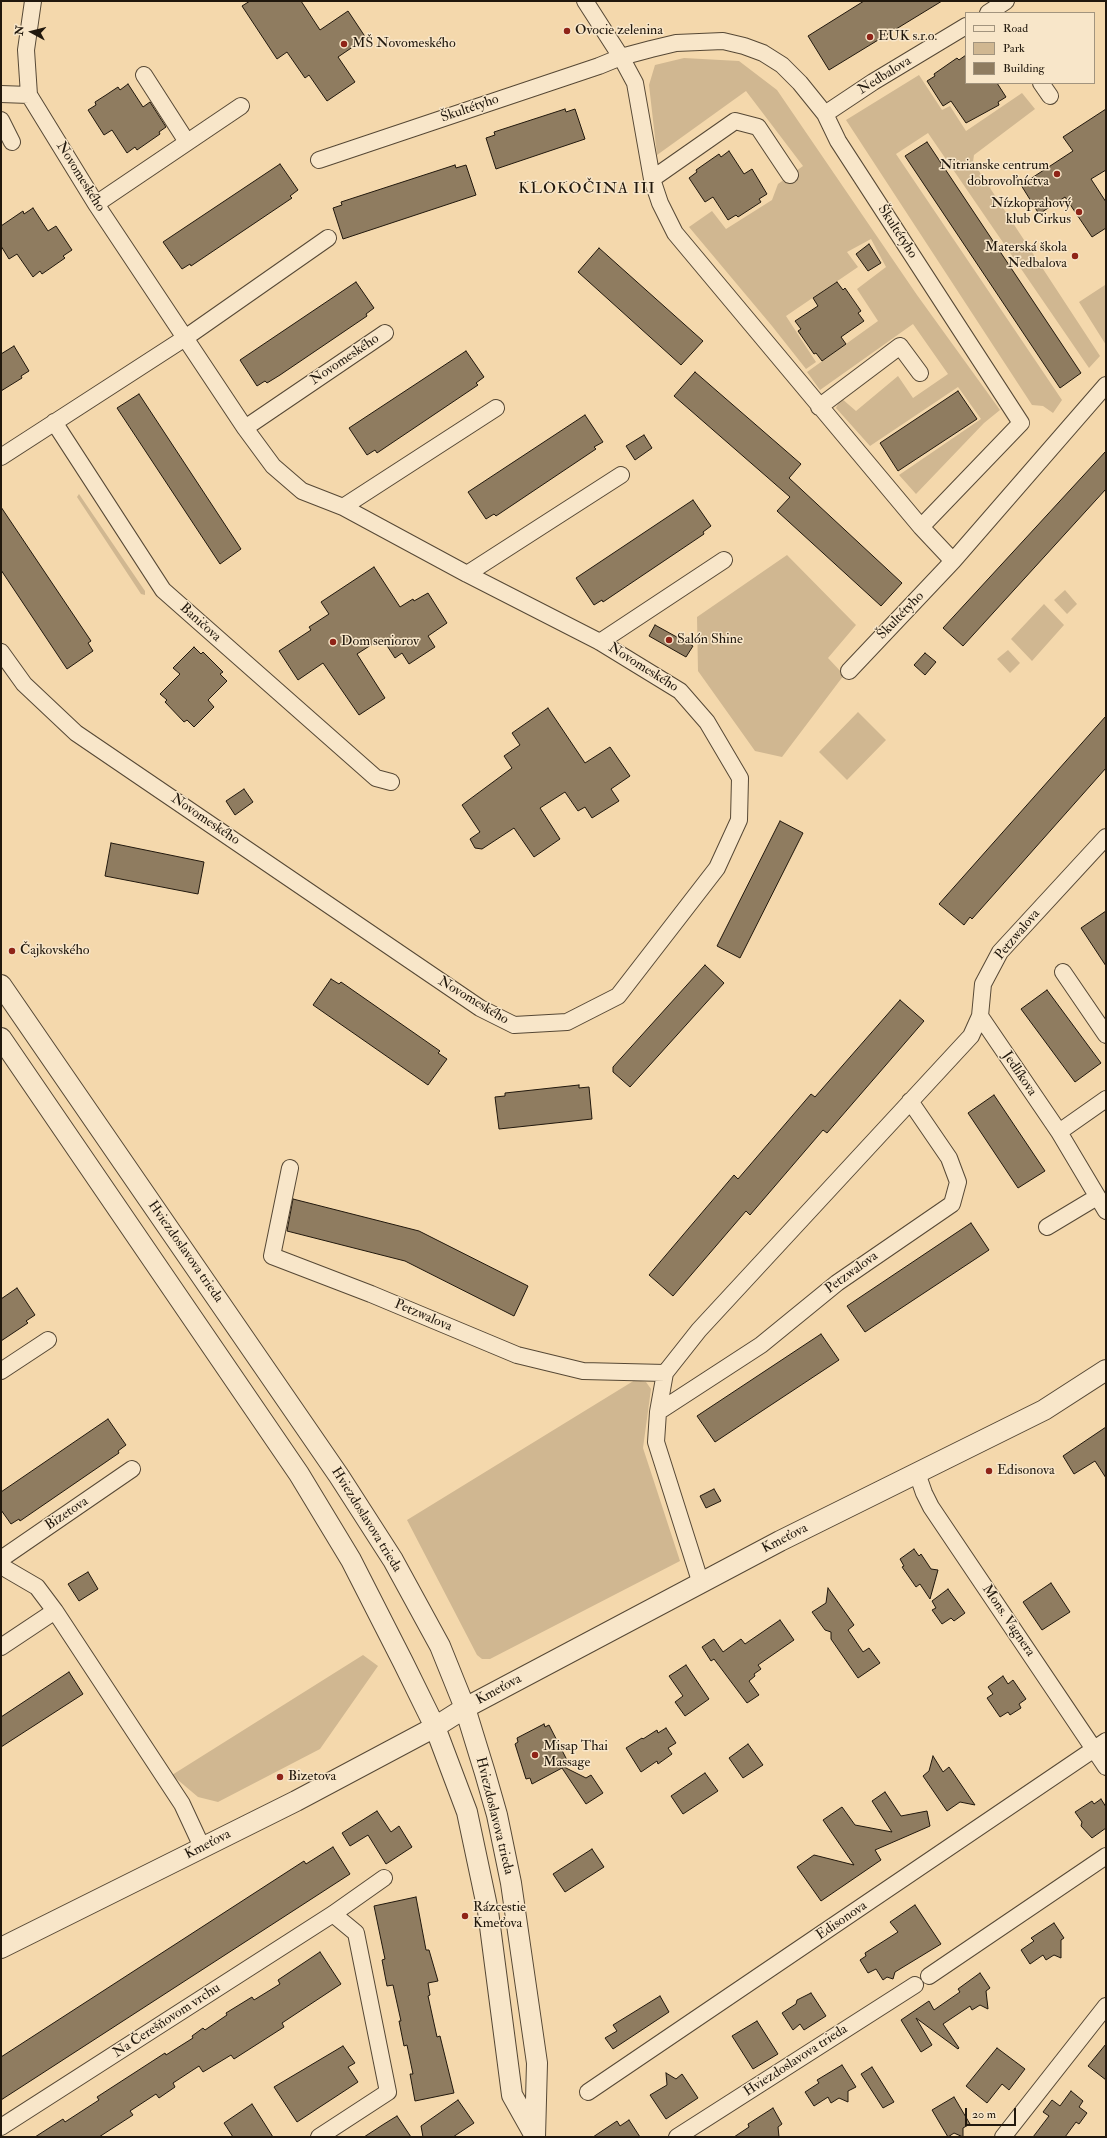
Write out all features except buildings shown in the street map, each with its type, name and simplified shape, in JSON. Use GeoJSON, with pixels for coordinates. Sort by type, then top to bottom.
{"type":"FeatureCollection","features":[{"type":"Feature","properties":{"kind":"street","name":"Novomeského"},"geometry":{"type":"LineString","coordinates":[[1,652],[24,684],[76,733],[480,1008],[514,1025],[567,1022],[618,996],[717,868],[739,820],[740,778],[707,722],[680,691],[600,642],[467,574],[343,507],[302,491],[273,466],[245,428],[96,204],[29,95],[26,50],[33,1]]}},
{"type":"Feature","properties":{"kind":"street"},"geometry":{"type":"LineString","coordinates":[[585,1],[621,57],[635,83],[652,179],[660,204],[675,233],[819,407],[921,527],[954,561]]}},
{"type":"Feature","properties":{"kind":"street"},"geometry":{"type":"LineString","coordinates":[[990,12],[1006,1]]}},
{"type":"Feature","properties":{"kind":"street","name":"Nedbalova"},"geometry":{"type":"LineString","coordinates":[[824,114],[873,82],[965,27]]}},
{"type":"Feature","properties":{"kind":"street","name":"Škultétyho"},"geometry":{"type":"LineString","coordinates":[[319,160],[621,57],[676,43],[723,41],[764,53],[782,65],[800,83],[824,114],[838,141],[1021,423],[921,527]]}},
{"type":"Feature","properties":{"kind":"street"},"geometry":{"type":"LineString","coordinates":[[144,75],[187,142]]}},
{"type":"Feature","properties":{"kind":"street"},"geometry":{"type":"LineString","coordinates":[[1,94],[29,95]]}},
{"type":"Feature","properties":{"kind":"street"},"geometry":{"type":"LineString","coordinates":[[96,204],[241,106]]}},
{"type":"Feature","properties":{"kind":"street"},"geometry":{"type":"LineString","coordinates":[[1,120],[12,142]]}},
{"type":"Feature","properties":{"kind":"street"},"geometry":{"type":"LineString","coordinates":[[652,179],[735,121],[758,127],[790,175]]}},
{"type":"Feature","properties":{"kind":"street"},"geometry":{"type":"LineString","coordinates":[[1,457],[185,338],[328,238]]}},
{"type":"Feature","properties":{"kind":"street","name":"Novomeského"},"geometry":{"type":"LineString","coordinates":[[245,428],[385,333]]}},
{"type":"Feature","properties":{"kind":"street"},"geometry":{"type":"LineString","coordinates":[[819,407],[900,346],[920,373]]}},
{"type":"Feature","properties":{"kind":"street","name":"Škultétyho"},"geometry":{"type":"LineString","coordinates":[[848,671],[954,561],[1106,385]]}},
{"type":"Feature","properties":{"kind":"street"},"geometry":{"type":"LineString","coordinates":[[343,507],[496,408]]}},
{"type":"Feature","properties":{"kind":"street","name":"Baničova"},"geometry":{"type":"LineString","coordinates":[[54,422],[163,590],[376,778],[391,782]]}},
{"type":"Feature","properties":{"kind":"street"},"geometry":{"type":"LineString","coordinates":[[467,574],[621,475]]}},
{"type":"Feature","properties":{"kind":"street","name":"Novomeského"},"geometry":{"type":"LineString","coordinates":[[600,642],[724,560]]}},
{"type":"Feature","properties":{"kind":"street","name":"Petzwalova"},"geometry":{"type":"LineString","coordinates":[[701,1584],[656,1442],[658,1412],[665,1373],[699,1330],[971,1036],[980,1016],[983,984],[1000,952],[1106,837]]}},
{"type":"Feature","properties":{"kind":"street"},"geometry":{"type":"LineString","coordinates":[[1063,972],[1106,1035]]}},
{"type":"Feature","properties":{"kind":"street","name":"Hviezdoslavova trieda"},"geometry":{"type":"LineString","coordinates":[[1,985],[334,1469],[393,1560],[440,1646],[465,1708],[497,1815],[511,1883],[537,2063],[534,2137]]}},
{"type":"Feature","properties":{"kind":"street","name":"Jedlíkova"},"geometry":{"type":"LineString","coordinates":[[980,1016],[1059,1132],[1106,1211]]}},
{"type":"Feature","properties":{"kind":"street","name":"Hviezdoslavova trieda"},"geometry":{"type":"LineString","coordinates":[[1,1038],[300,1474],[351,1560],[435,1727],[467,1812],[488,1911],[512,2095],[534,2137]]}},
{"type":"Feature","properties":{"kind":"street"},"geometry":{"type":"LineString","coordinates":[[1059,1132],[1106,1099]]}},
{"type":"Feature","properties":{"kind":"street","name":"Petzwalova"},"geometry":{"type":"LineString","coordinates":[[658,1412],[760,1345],[837,1282],[952,1204],[958,1182],[949,1158],[910,1101]]}},
{"type":"Feature","properties":{"kind":"street","name":"Petzwalova"},"geometry":{"type":"LineString","coordinates":[[290,1168],[272,1256],[371,1294],[517,1355],[583,1371],[665,1373]]}},
{"type":"Feature","properties":{"kind":"street"},"geometry":{"type":"LineString","coordinates":[[1047,1227],[1097,1197]]}},
{"type":"Feature","properties":{"kind":"street"},"geometry":{"type":"LineString","coordinates":[[1,1371],[48,1340]]}},
{"type":"Feature","properties":{"kind":"street","name":"Kmeťova"},"geometry":{"type":"LineString","coordinates":[[1,1948],[296,1801],[435,1727],[465,1708],[780,1541],[1044,1410],[1106,1370]]}},
{"type":"Feature","properties":{"kind":"street","name":"Bizetova"},"geometry":{"type":"LineString","coordinates":[[1,1559],[132,1469]]}},
{"type":"Feature","properties":{"kind":"street","name":"Mons. Vagnera"},"geometry":{"type":"LineString","coordinates":[[917,1473],[924,1494],[931,1507],[1100,1745],[1106,1767]]}},
{"type":"Feature","properties":{"kind":"street"},"geometry":{"type":"LineString","coordinates":[[1,1566],[37,1587],[55,1611],[182,1804],[202,1847]]}},
{"type":"Feature","properties":{"kind":"street"},"geometry":{"type":"LineString","coordinates":[[1,1647],[55,1611]]}},
{"type":"Feature","properties":{"kind":"street","name":"Edisonova"},"geometry":{"type":"LineString","coordinates":[[588,2092],[1100,1745]]}},
{"type":"Feature","properties":{"kind":"street"},"geometry":{"type":"LineString","coordinates":[[929,1976],[1106,1856]]}},
{"type":"Feature","properties":{"kind":"street","name":"Na Čerešňovom vrchu"},"geometry":{"type":"LineString","coordinates":[[1,2127],[333,1914],[384,1878]]}},
{"type":"Feature","properties":{"kind":"street"},"geometry":{"type":"LineString","coordinates":[[319,2137],[388,2092],[356,1933],[333,1914]]}},
{"type":"Feature","properties":{"kind":"street","name":"Hviezdoslavova trieda"},"geometry":{"type":"LineString","coordinates":[[677,2137],[915,1985]]}},
{"type":"Feature","properties":{"kind":"street"},"geometry":{"type":"LineString","coordinates":[[1003,2137],[1106,2006]]}},
{"type":"Feature","properties":{"kind":"green space"},"geometry":{"type":"Polygon","coordinates":[[[684,58],[739,61],[777,90],[917,295],[1000,410],[984,423],[916,494],[899,475],[981,419],[958,387],[870,446],[836,408],[841,398],[856,411],[898,376],[913,398],[948,374],[913,324],[820,390],[807,372],[878,321],[857,289],[886,267],[871,239],[847,252],[858,267],[786,316],[816,362],[806,369],[689,227],[712,211],[726,229],[772,200],[778,184],[803,166],[746,91],[657,155],[649,85],[655,65],[684,58]]]}},
{"type":"Feature","properties":{"kind":"green space"},"geometry":{"type":"Polygon","coordinates":[[[919,75],[942,110],[950,106],[966,131],[1022,93],[1035,109],[974,155],[973,162],[1100,356],[1089,368],[928,133],[896,154],[1062,400],[1053,413],[1043,406],[1032,405],[846,120],[919,75]]]}},
{"type":"Feature","properties":{"kind":"green space"},"geometry":{"type":"Polygon","coordinates":[[[1105,285],[1106,286],[1106,345],[1079,302],[1105,285]]]}},
{"type":"Feature","properties":{"kind":"green space"},"geometry":{"type":"Polygon","coordinates":[[[79,494],[145,591],[145,595],[141,594],[77,497],[79,494]]]}},
{"type":"Feature","properties":{"kind":"green space"},"geometry":{"type":"Polygon","coordinates":[[[787,555],[856,625],[828,658],[844,675],[782,757],[755,751],[698,671],[697,617],[787,555]]]}},
{"type":"Feature","properties":{"kind":"green space"},"geometry":{"type":"Polygon","coordinates":[[[1065,590],[1077,604],[1067,614],[1054,600],[1065,590]]]}},
{"type":"Feature","properties":{"kind":"green space"},"geometry":{"type":"Polygon","coordinates":[[[1044,604],[1064,625],[1032,661],[1011,639],[1044,604]]]}},
{"type":"Feature","properties":{"kind":"green space"},"geometry":{"type":"Polygon","coordinates":[[[1008,650],[1020,663],[1010,673],[997,659],[1008,650]]]}},
{"type":"Feature","properties":{"kind":"green space"},"geometry":{"type":"Polygon","coordinates":[[[858,712],[886,740],[847,780],[819,752],[858,712]]]}},
{"type":"Feature","properties":{"kind":"green space"},"geometry":{"type":"Polygon","coordinates":[[[635,1380],[646,1382],[651,1389],[643,1448],[680,1561],[490,1659],[482,1659],[477,1655],[407,1520],[635,1380]]]}},
{"type":"Feature","properties":{"kind":"green space"},"geometry":{"type":"Polygon","coordinates":[[[363,1655],[378,1666],[320,1749],[218,1802],[198,1797],[172,1775],[363,1655]]]}},
{"type":"Feature","properties":{"kind":"place","name":"Ovocie zelenina"},"geometry":{"type":"Point","coordinates":[567,31]}},
{"type":"Feature","properties":{"kind":"place","name":"EUK s.r.o."},"geometry":{"type":"Point","coordinates":[870,37]}},
{"type":"Feature","properties":{"kind":"place","name":"MŠ Novomeského"},"geometry":{"type":"Point","coordinates":[344,44]}},
{"type":"Feature","properties":{"kind":"place","name":"Nitrianske centrum dobrovoľníctva"},"geometry":{"type":"Point","coordinates":[1057,174]}},
{"type":"Feature","properties":{"kind":"place","name":"Nízkoprahový klub Cirkus"},"geometry":{"type":"Point","coordinates":[1079,212]}},
{"type":"Feature","properties":{"kind":"place","name":"Materská škola Nedbalova"},"geometry":{"type":"Point","coordinates":[1075,256]}},
{"type":"Feature","properties":{"kind":"place","name":"Salón Shine"},"geometry":{"type":"Point","coordinates":[669,640]}},
{"type":"Feature","properties":{"kind":"place","name":"Dom seniorov"},"geometry":{"type":"Point","coordinates":[333,642]}},
{"type":"Feature","properties":{"kind":"place","name":"Čajkovského"},"geometry":{"type":"Point","coordinates":[12,951]}},
{"type":"Feature","properties":{"kind":"place","name":"Edisonova"},"geometry":{"type":"Point","coordinates":[989,1471]}},
{"type":"Feature","properties":{"kind":"place","name":"Misap Thai Massage"},"geometry":{"type":"Point","coordinates":[535,1755]}},
{"type":"Feature","properties":{"kind":"place","name":"Bizetova"},"geometry":{"type":"Point","coordinates":[280,1777]}},
{"type":"Feature","properties":{"kind":"place","name":"Rázcestie Kmeťova"},"geometry":{"type":"Point","coordinates":[465,1916]}},
{"type":"Feature","properties":{"kind":"district","name":"KLOKOČINA III"},"geometry":{"type":"Point","coordinates":[587,190]}}]}
